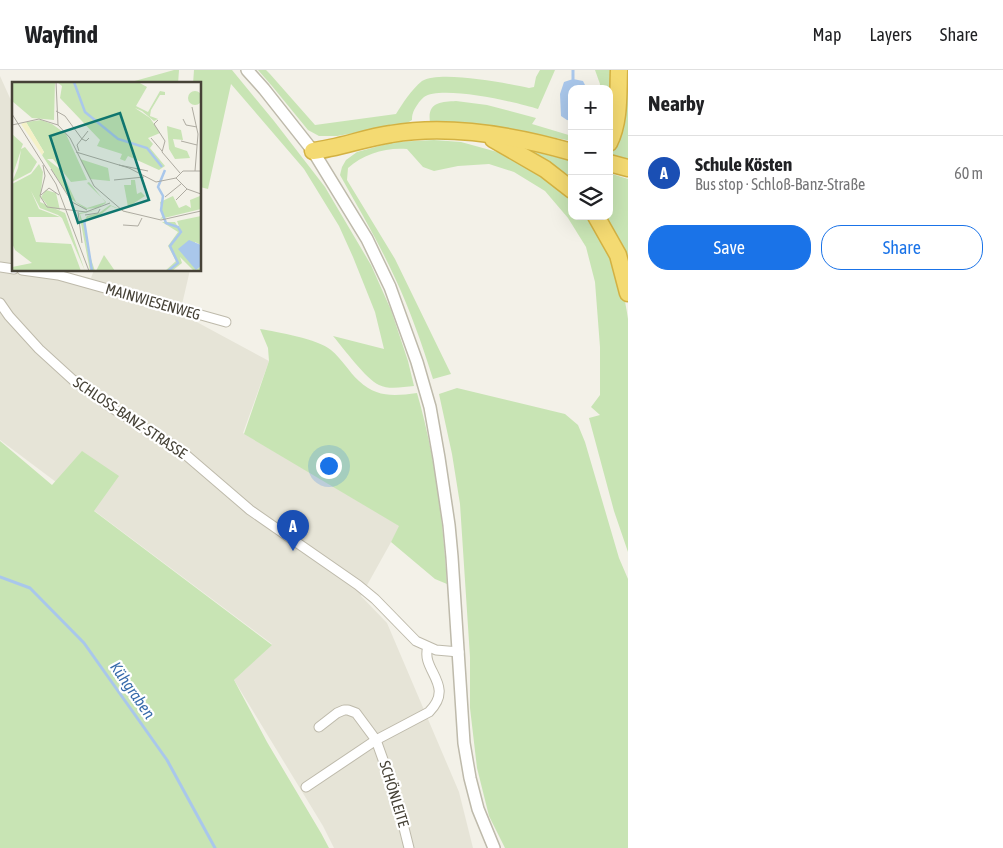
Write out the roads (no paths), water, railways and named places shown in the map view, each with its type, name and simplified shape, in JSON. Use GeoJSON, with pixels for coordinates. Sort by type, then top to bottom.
{"type":"FeatureCollection","features":[{"type":"Feature","properties":{"kind":"highway"},"geometry":{"type":"LineString","coordinates":[[613,130],[618,100],[619,70]]}},
{"type":"Feature","properties":{"kind":"highway"},"geometry":{"type":"LineString","coordinates":[[313,151],[330,149],[366,138],[417,130],[482,133],[536,142],[568,151]]}},
{"type":"Feature","properties":{"kind":"highway"},"geometry":{"type":"LineString","coordinates":[[482,133],[545,169],[568,187]]}},
{"type":"Feature","properties":{"kind":"highway"},"geometry":{"type":"LineString","coordinates":[[613,163],[628,168]]}},
{"type":"Feature","properties":{"kind":"highway"},"geometry":{"type":"LineString","coordinates":[[598,220],[618,255],[628,293]]}},
{"type":"Feature","properties":{"kind":"street"},"geometry":{"type":"LineString","coordinates":[[247,70],[313,151],[368,239],[390,287],[417,362],[430,407],[440,458],[452,557],[464,743],[478,809],[494,848]]}},
{"type":"Feature","properties":{"kind":"street","name":"MAINWIESENWEG"},"geometry":{"type":"LineString","coordinates":[[29,271],[58,275],[226,322]]}},
{"type":"Feature","properties":{"kind":"street","name":"SCHLOSS-BANZ-STRASSE"},"geometry":{"type":"LineString","coordinates":[[0,303],[9,316],[39,349],[72,380],[112,408],[180,449],[250,510],[358,585],[375,599],[416,641],[432,648]]}},
{"type":"Feature","properties":{"kind":"street"},"geometry":{"type":"LineString","coordinates":[[432,648],[459,652]]}},
{"type":"Feature","properties":{"kind":"street","name":"SCHÖNLEITE"},"geometry":{"type":"LineString","coordinates":[[306,787],[376,740],[429,712],[433,708],[439,692],[439,685],[432,672],[426,652],[432,648]]}},
{"type":"Feature","properties":{"kind":"street","name":"SCHÖNLEITE"},"geometry":{"type":"LineString","coordinates":[[319,726],[337,713],[348,710],[356,713],[376,740],[396,796],[409,848]]}},
{"type":"Feature","properties":{"kind":"water"},"geometry":{"type":"Polygon","coordinates":[[[573,79],[583,81],[585,85],[568,85],[568,120],[561,116],[560,94],[564,82],[573,79]]]}},
{"type":"Feature","properties":{"kind":"waterway"},"geometry":{"type":"LineString","coordinates":[[573,70],[573,79]]}},
{"type":"Feature","properties":{"kind":"waterway","name":"Kühgraben"},"geometry":{"type":"LineString","coordinates":[[0,577],[30,588],[84,643],[167,760],[215,848]]}},
{"type":"Feature","properties":{"kind":"place","name":"Schule Kösten"},"geometry":{"type":"Point","coordinates":[293,551]}}]}
